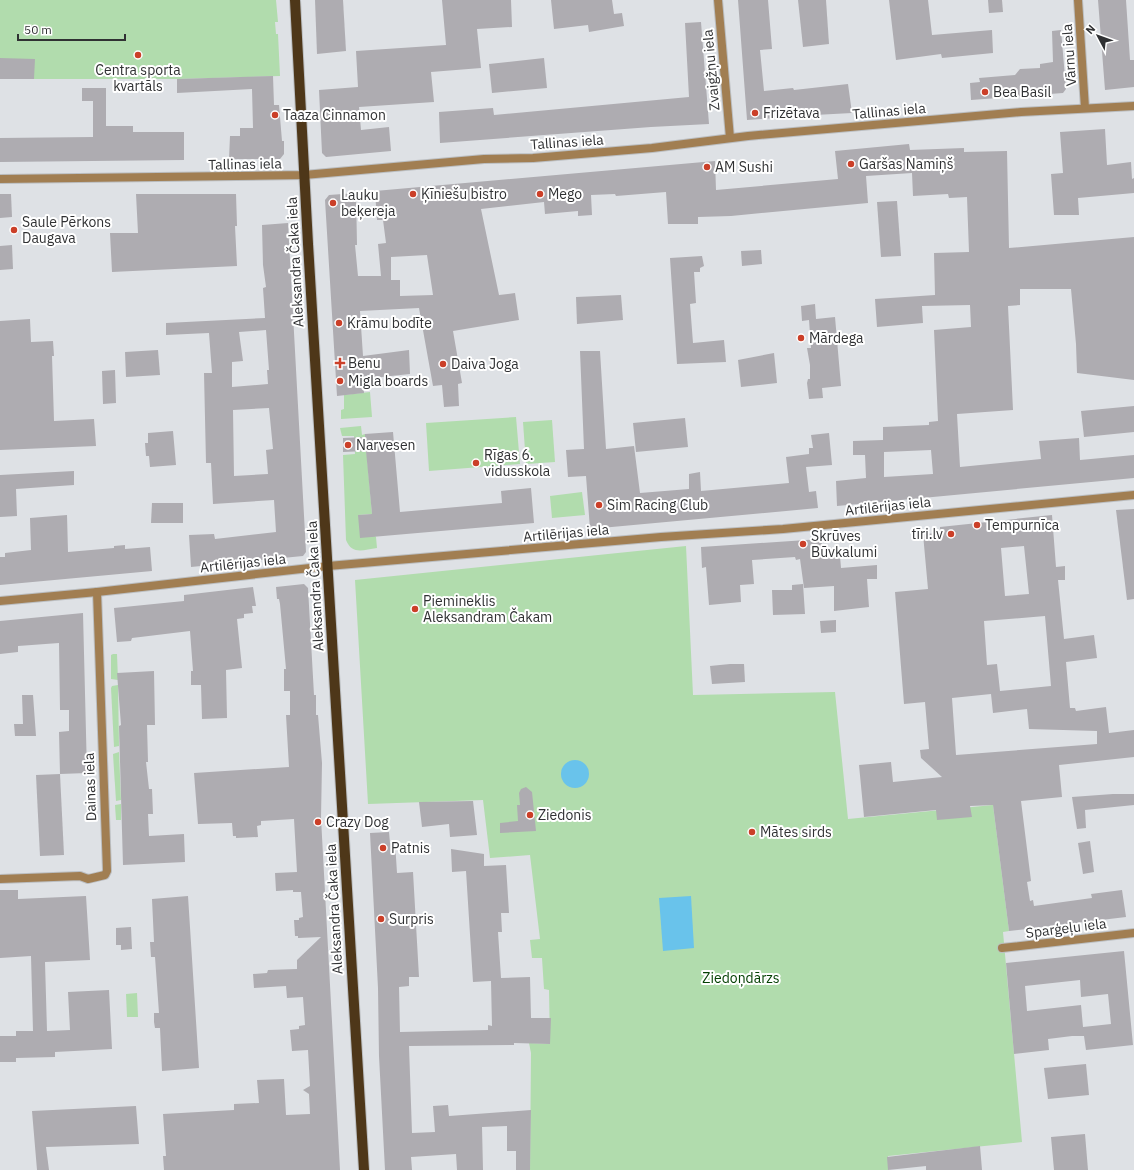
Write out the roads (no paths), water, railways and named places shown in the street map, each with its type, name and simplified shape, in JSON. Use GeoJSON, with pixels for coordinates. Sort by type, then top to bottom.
{"type":"FeatureCollection","features":[{"type":"Feature","properties":{"kind":"main road","name":"Aleksandra Čaka iela"},"geometry":{"type":"LineString","coordinates":[[295,0],[304,176],[364,1170]]}},
{"type":"Feature","properties":{"kind":"street","name":"Zvaigžņu iela"},"geometry":{"type":"LineString","coordinates":[[718,0],[730,138]]}},
{"type":"Feature","properties":{"kind":"street","name":"Vārnu iela"},"geometry":{"type":"LineString","coordinates":[[1078,0],[1086,108]]}},
{"type":"Feature","properties":{"kind":"street","name":"Tallinas iela"},"geometry":{"type":"LineString","coordinates":[[0,179],[304,176],[484,159],[533,158],[645,149],[687,145],[730,138],[1021,112],[1086,108],[1102,109],[1134,106]]}},
{"type":"Feature","properties":{"kind":"street","name":"Artilērijas iela"},"geometry":{"type":"LineString","coordinates":[[0,601],[97,592],[328,566],[660,537],[783,529],[1134,495]]}},
{"type":"Feature","properties":{"kind":"street","name":"Dainas iela"},"geometry":{"type":"LineString","coordinates":[[0,879],[80,876],[88,879],[105,875],[107,871],[97,592]]}},
{"type":"Feature","properties":{"kind":"street","name":"Sparģeļu iela"},"geometry":{"type":"LineString","coordinates":[[1002,948],[1134,933]]}},
{"type":"Feature","properties":{"kind":"water"},"geometry":{"type":"Polygon","coordinates":[[[575,760],[585,764],[589,774],[585,784],[575,788],[565,784],[561,774],[565,764],[575,760]]]}},
{"type":"Feature","properties":{"kind":"water"},"geometry":{"type":"Polygon","coordinates":[[[691,896],[694,948],[663,951],[659,898],[691,896]]]}},
{"type":"Feature","properties":{"kind":"place","name":"Centra sporta kvartāls"},"geometry":{"type":"Point","coordinates":[138,55]}},
{"type":"Feature","properties":{"kind":"place","name":"Bea Basil"},"geometry":{"type":"Point","coordinates":[985,92]}},
{"type":"Feature","properties":{"kind":"place","name":"Frizētava"},"geometry":{"type":"Point","coordinates":[755,113]}},
{"type":"Feature","properties":{"kind":"place","name":"Taaza Cinnamon"},"geometry":{"type":"Point","coordinates":[275,115]}},
{"type":"Feature","properties":{"kind":"place","name":"Garšas Namiņš"},"geometry":{"type":"Point","coordinates":[851,164]}},
{"type":"Feature","properties":{"kind":"place","name":"AM Sushi"},"geometry":{"type":"Point","coordinates":[707,167]}},
{"type":"Feature","properties":{"kind":"place","name":"Ķīniešu bistro"},"geometry":{"type":"Point","coordinates":[413,194]}},
{"type":"Feature","properties":{"kind":"place","name":"Mego"},"geometry":{"type":"Point","coordinates":[540,194]}},
{"type":"Feature","properties":{"kind":"place","name":"Lauku beķereja"},"geometry":{"type":"Point","coordinates":[333,203]}},
{"type":"Feature","properties":{"kind":"place","name":"Saule Pērkons Daugava"},"geometry":{"type":"Point","coordinates":[14,230]}},
{"type":"Feature","properties":{"kind":"place","name":"Krāmu bodīte"},"geometry":{"type":"Point","coordinates":[339,323]}},
{"type":"Feature","properties":{"kind":"place","name":"Mārdega"},"geometry":{"type":"Point","coordinates":[801,338]}},
{"type":"Feature","properties":{"kind":"place","name":"Benu"},"geometry":{"type":"Point","coordinates":[340,363]}},
{"type":"Feature","properties":{"kind":"place","name":"Daiva Joga"},"geometry":{"type":"Point","coordinates":[443,364]}},
{"type":"Feature","properties":{"kind":"place","name":"Migla boards"},"geometry":{"type":"Point","coordinates":[340,381]}},
{"type":"Feature","properties":{"kind":"place","name":"Narvesen"},"geometry":{"type":"Point","coordinates":[348,445]}},
{"type":"Feature","properties":{"kind":"place","name":"Rīgas 6. vidusskola"},"geometry":{"type":"Point","coordinates":[476,463]}},
{"type":"Feature","properties":{"kind":"place","name":"Sim Racing Club"},"geometry":{"type":"Point","coordinates":[599,505]}},
{"type":"Feature","properties":{"kind":"place","name":"Tempurnīca"},"geometry":{"type":"Point","coordinates":[977,525]}},
{"type":"Feature","properties":{"kind":"place","name":"tīri.lv"},"geometry":{"type":"Point","coordinates":[951,534]}},
{"type":"Feature","properties":{"kind":"place","name":"Skrūves Būvkalumi"},"geometry":{"type":"Point","coordinates":[803,544]}},
{"type":"Feature","properties":{"kind":"place","name":"Piemineklis Aleksandram Čakam"},"geometry":{"type":"Point","coordinates":[415,609]}},
{"type":"Feature","properties":{"kind":"place","name":"Ziedonis"},"geometry":{"type":"Point","coordinates":[530,815]}},
{"type":"Feature","properties":{"kind":"place","name":"Crazy Dog"},"geometry":{"type":"Point","coordinates":[318,822]}},
{"type":"Feature","properties":{"kind":"place","name":"Mātes sirds"},"geometry":{"type":"Point","coordinates":[752,832]}},
{"type":"Feature","properties":{"kind":"place","name":"Patnis"},"geometry":{"type":"Point","coordinates":[383,848]}},
{"type":"Feature","properties":{"kind":"place","name":"Surpris"},"geometry":{"type":"Point","coordinates":[381,919]}},
{"type":"Feature","properties":{"kind":"park label","name":"Ziedoņdārzs"},"geometry":{"type":"Point","coordinates":[741,978]}}]}
